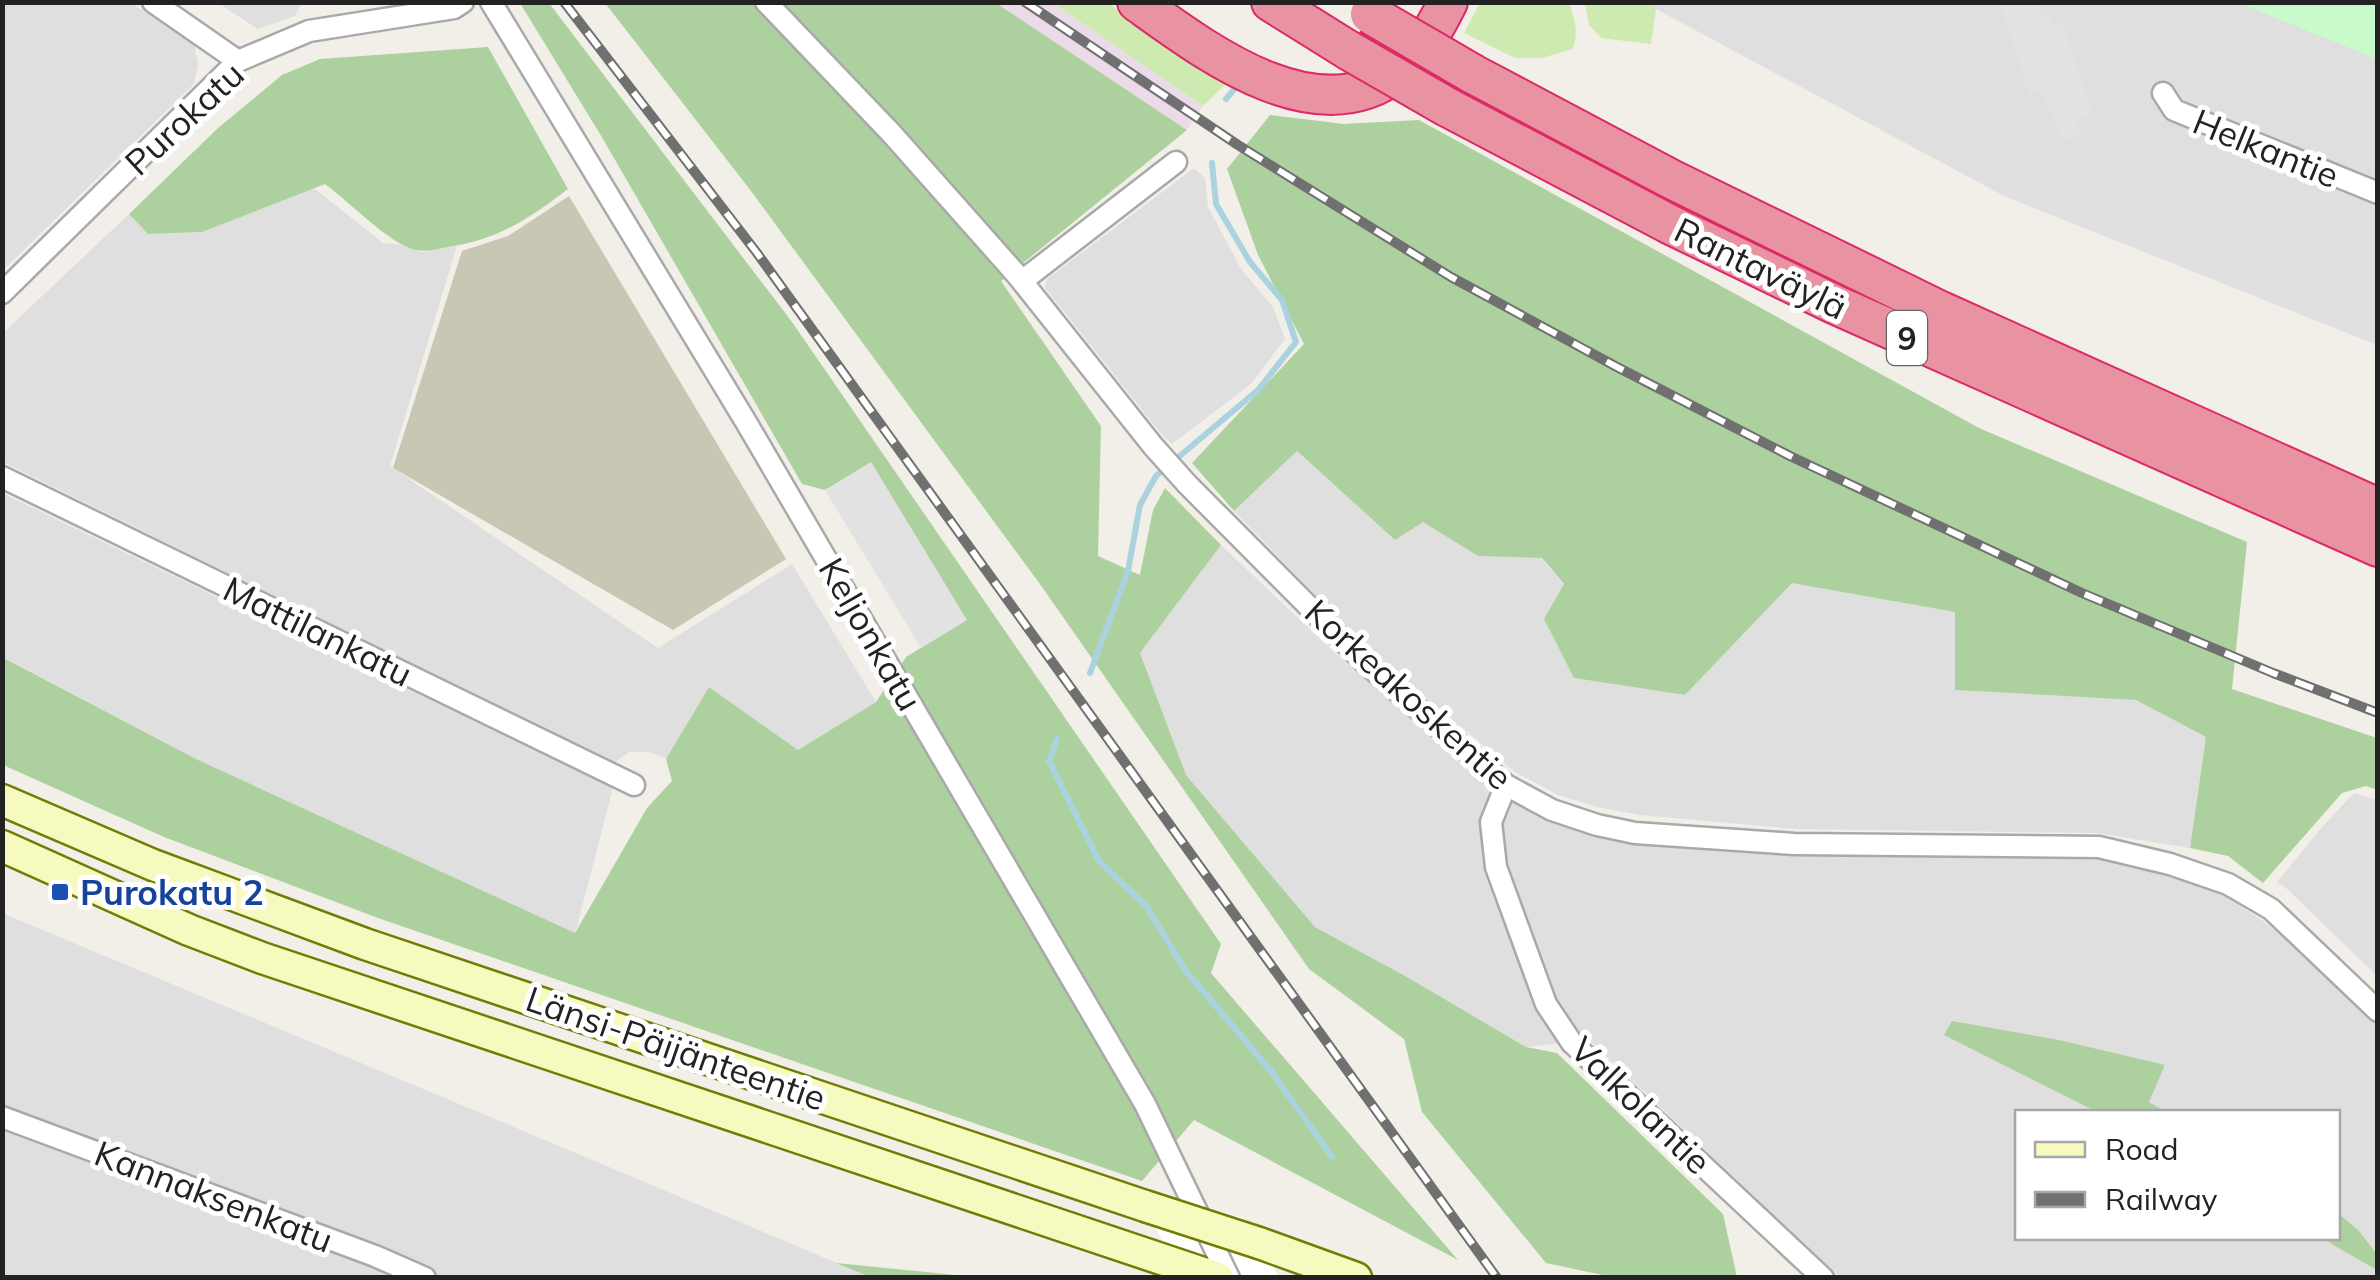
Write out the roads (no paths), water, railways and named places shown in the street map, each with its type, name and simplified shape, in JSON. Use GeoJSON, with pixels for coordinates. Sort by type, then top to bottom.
{"type":"FeatureCollection","features":[{"type":"Feature","properties":{"kind":"highway"},"geometry":{"type":"LineString","coordinates":[[1137,2],[1243,70],[1298,92],[1318,94],[1355,91],[1397,72],[1429,36],[1448,2]]}},
{"type":"Feature","properties":{"kind":"highway","name":"Rantaväylä"},"geometry":{"type":"LineString","coordinates":[[1271,2],[1447,106],[1669,224],[2016,388],[2378,547]]}},
{"type":"Feature","properties":{"kind":"highway","name":"Rantaväylä"},"geometry":{"type":"LineString","coordinates":[[1360,8],[1472,74],[1672,179],[1906,294],[2378,508]]}},
{"type":"Feature","properties":{"kind":"main road","name":"Länsi-Päijänteentie"},"geometry":{"type":"LineString","coordinates":[[2,800],[153,864],[365,944],[1356,1278]]}},
{"type":"Feature","properties":{"kind":"main road","name":"Länsi-Päijänteentie"},"geometry":{"type":"LineString","coordinates":[[2,846],[189,930],[279,964],[1218,1278]]}},
{"type":"Feature","properties":{"kind":"street"},"geometry":{"type":"LineString","coordinates":[[153,2],[238,61]]}},
{"type":"Feature","properties":{"kind":"street","name":"Purokatu"},"geometry":{"type":"LineString","coordinates":[[2,293],[238,61],[309,31],[454,8],[462,2]]}},
{"type":"Feature","properties":{"kind":"street","name":"Keljonkatu"},"geometry":{"type":"LineString","coordinates":[[492,2],[736,406],[1145,1104],[1229,1278]]}},
{"type":"Feature","properties":{"kind":"street","name":"Korkeakoskentie"},"geometry":{"type":"LineString","coordinates":[[766,2],[892,134],[1022,281],[1188,484],[1362,660],[1506,785],[1552,810],[1635,833],[1794,844],[2099,847],[2170,864],[2228,884],[2270,910],[2378,1011]]}},
{"type":"Feature","properties":{"kind":"street","name":"Helkantie"},"geometry":{"type":"LineString","coordinates":[[2163,93],[2174,110],[2378,193]]}},
{"type":"Feature","properties":{"kind":"street"},"geometry":{"type":"LineString","coordinates":[[1022,281],[1176,162]]}},
{"type":"Feature","properties":{"kind":"street","name":"Mattilankatu"},"geometry":{"type":"LineString","coordinates":[[2,477],[634,785]]}},
{"type":"Feature","properties":{"kind":"street","name":"Valkolantie"},"geometry":{"type":"LineString","coordinates":[[1506,785],[1492,822],[1496,866],[1546,1004],[1572,1042],[1823,1278]]}},
{"type":"Feature","properties":{"kind":"street","name":"Kannaksenkatu"},"geometry":{"type":"LineString","coordinates":[[2,1117],[425,1278]]}},
{"type":"Feature","properties":{"kind":"waterway"},"geometry":{"type":"LineString","coordinates":[[1226,99],[1241,81]]}},
{"type":"Feature","properties":{"kind":"waterway"},"geometry":{"type":"LineString","coordinates":[[1090,673],[1128,571],[1140,505],[1156,476],[1258,390],[1296,342],[1282,300],[1250,262],[1216,204],[1212,163]]}},
{"type":"Feature","properties":{"kind":"waterway"},"geometry":{"type":"LineString","coordinates":[[1057,739],[1049,761],[1099,861],[1147,907],[1185,970],[1271,1071],[1332,1157]]}},
{"type":"Feature","properties":{"kind":"railway"},"geometry":{"type":"LineString","coordinates":[[564,2],[757,253],[1497,1278]]}},
{"type":"Feature","properties":{"kind":"railway"},"geometry":{"type":"LineString","coordinates":[[1025,2],[1238,145],[1451,277],[1617,367],[1792,457],[2082,593],[2378,713]]}},
{"type":"Feature","properties":{"kind":"place","name":"Purokatu 2"},"geometry":{"type":"Point","coordinates":[60,892]}}]}
